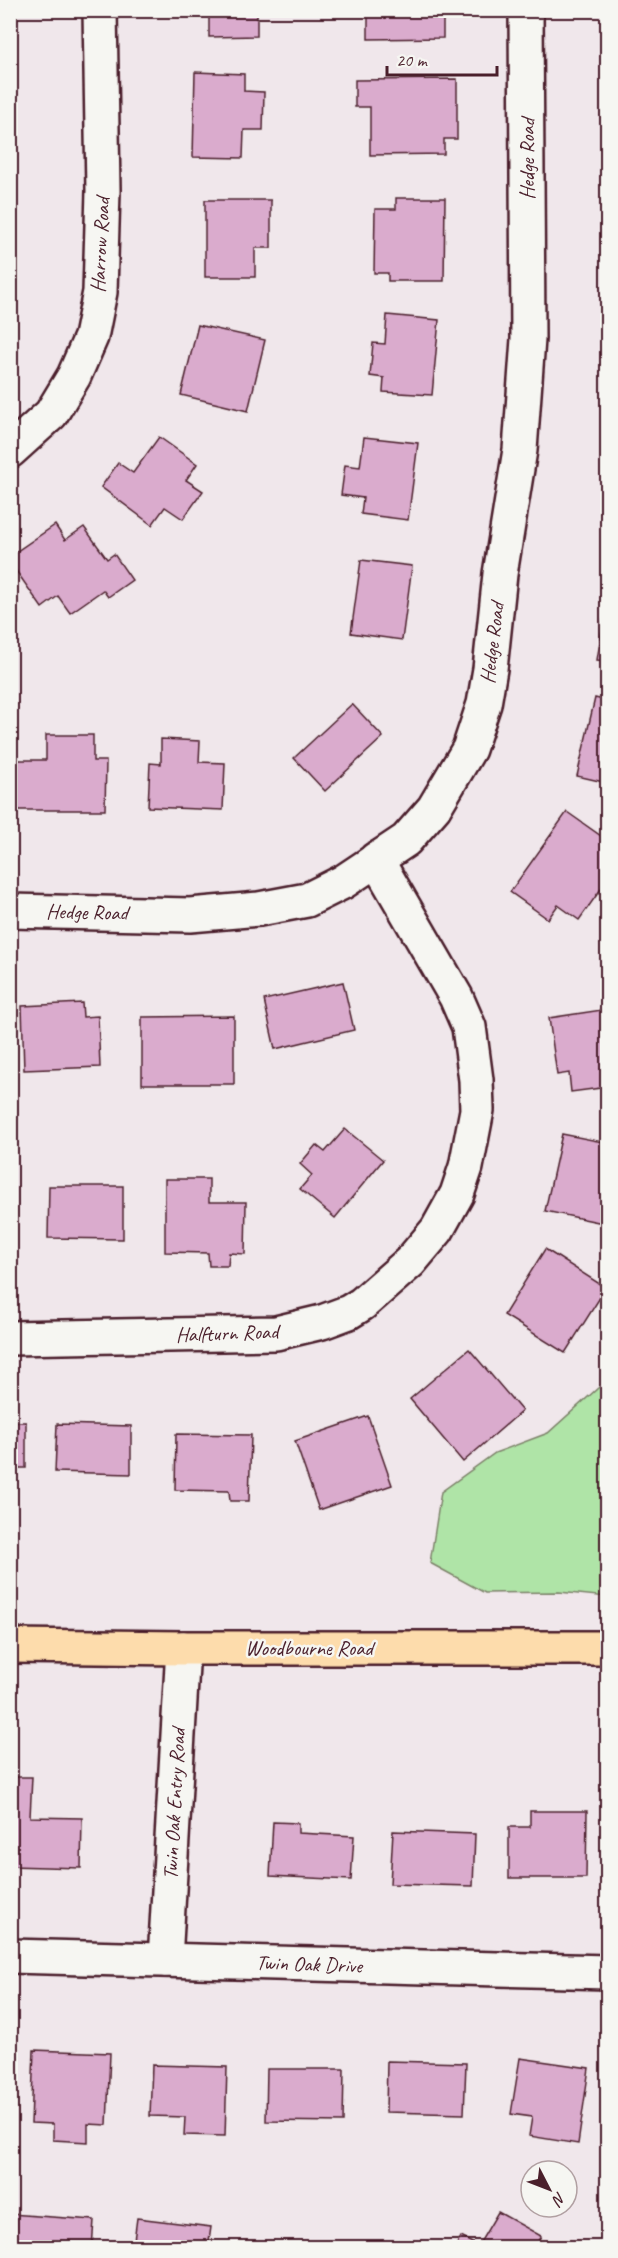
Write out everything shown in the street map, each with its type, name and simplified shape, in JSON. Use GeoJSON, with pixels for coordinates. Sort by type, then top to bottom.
{"type":"FeatureCollection","features":[{"type":"Feature","properties":{"kind":"main road","name":"Woodbourne Road"},"geometry":{"type":"LineString","coordinates":[[10,1646],[608,1648]]}},
{"type":"Feature","properties":{"kind":"street","name":"Harrow Road"},"geometry":{"type":"LineString","coordinates":[[10,451],[51,414],[74,376],[91,337],[100,292],[103,191],[100,10]]}},
{"type":"Feature","properties":{"kind":"street","name":"Hedge Road"},"geometry":{"type":"LineString","coordinates":[[10,911],[190,915],[259,909],[307,900],[343,882],[406,840],[434,808],[469,749],[484,704],[490,669],[500,574],[520,450],[528,339],[526,10]]}},
{"type":"Feature","properties":{"kind":"street","name":"Halfturn Road"},"geometry":{"type":"LineString","coordinates":[[10,1338],[276,1334],[322,1322],[349,1312],[362,1304],[410,1262],[437,1230],[457,1194],[466,1167],[477,1110],[476,1080],[469,1027],[456,997],[376,859]]}},
{"type":"Feature","properties":{"kind":"street","name":"Twin Oak Entry Road"},"geometry":{"type":"LineString","coordinates":[[165,1960],[183,1648]]}},
{"type":"Feature","properties":{"kind":"street","name":"Twin Oak Drive"},"geometry":{"type":"LineString","coordinates":[[10,1956],[608,1972]]}},
{"type":"Feature","properties":{"kind":"green space"},"geometry":{"type":"Polygon","coordinates":[[[607,1380],[607,1597],[559,1592],[485,1593],[430,1563],[441,1492],[495,1453],[548,1433],[607,1380]]]}},
{"type":"Feature","properties":{"kind":"building"},"geometry":{"type":"Polygon","coordinates":[[[209,10],[257,10],[257,36],[209,37],[209,10]]]}},
{"type":"Feature","properties":{"kind":"building"},"geometry":{"type":"Polygon","coordinates":[[[368,10],[443,10],[443,38],[368,39],[368,10]]]}},
{"type":"Feature","properties":{"kind":"building"},"geometry":{"type":"Polygon","coordinates":[[[195,72],[244,74],[244,91],[264,92],[263,130],[244,130],[243,158],[193,157],[195,72]]]}},
{"type":"Feature","properties":{"kind":"building"},"geometry":{"type":"Polygon","coordinates":[[[457,79],[457,139],[444,139],[444,154],[370,155],[370,107],[355,107],[355,80],[457,79]]]}},
{"type":"Feature","properties":{"kind":"building"},"geometry":{"type":"Polygon","coordinates":[[[396,198],[445,198],[444,281],[388,281],[388,273],[374,273],[375,209],[396,209],[396,198]]]}},
{"type":"Feature","properties":{"kind":"building"},"geometry":{"type":"Polygon","coordinates":[[[205,200],[271,200],[271,248],[255,248],[255,277],[205,277],[205,200]]]}},
{"type":"Feature","properties":{"kind":"building"},"geometry":{"type":"Polygon","coordinates":[[[387,315],[439,320],[432,395],[383,392],[384,378],[370,376],[373,343],[385,344],[387,315]]]}},
{"type":"Feature","properties":{"kind":"building"},"geometry":{"type":"Polygon","coordinates":[[[198,325],[265,340],[248,411],[181,395],[198,325]]]}},
{"type":"Feature","properties":{"kind":"building"},"geometry":{"type":"Polygon","coordinates":[[[159,437],[197,464],[186,480],[203,491],[183,519],[165,507],[152,525],[101,487],[118,463],[133,473],[159,437]]]}},
{"type":"Feature","properties":{"kind":"building"},"geometry":{"type":"Polygon","coordinates":[[[364,437],[418,443],[408,520],[361,514],[363,498],[341,495],[345,465],[360,467],[364,437]]]}},
{"type":"Feature","properties":{"kind":"building"},"geometry":{"type":"Polygon","coordinates":[[[55,525],[65,540],[84,527],[107,559],[114,554],[132,580],[108,597],[103,590],[70,613],[58,596],[42,608],[10,562],[10,556],[55,525]]]}},
{"type":"Feature","properties":{"kind":"building"},"geometry":{"type":"Polygon","coordinates":[[[361,560],[412,566],[402,640],[351,633],[361,560]]]}},
{"type":"Feature","properties":{"kind":"building"},"geometry":{"type":"Polygon","coordinates":[[[608,592],[608,661],[597,660],[608,592]]]}},
{"type":"Feature","properties":{"kind":"building"},"geometry":{"type":"Polygon","coordinates":[[[595,698],[608,701],[608,783],[577,776],[595,698]]]}},
{"type":"Feature","properties":{"kind":"building"},"geometry":{"type":"Polygon","coordinates":[[[352,704],[383,737],[325,791],[294,758],[352,704]]]}},
{"type":"Feature","properties":{"kind":"building"},"geometry":{"type":"Polygon","coordinates":[[[46,735],[93,735],[93,761],[106,761],[105,810],[14,810],[14,760],[46,760],[46,735]]]}},
{"type":"Feature","properties":{"kind":"building"},"geometry":{"type":"Polygon","coordinates":[[[161,739],[200,741],[199,762],[225,763],[223,810],[148,807],[150,763],[161,764],[161,739]]]}},
{"type":"Feature","properties":{"kind":"building"},"geometry":{"type":"Polygon","coordinates":[[[567,812],[608,841],[608,879],[579,920],[558,905],[548,919],[510,892],[567,812]]]}},
{"type":"Feature","properties":{"kind":"building"},"geometry":{"type":"Polygon","coordinates":[[[343,982],[354,1030],[275,1049],[264,1000],[343,982]]]}},
{"type":"Feature","properties":{"kind":"building"},"geometry":{"type":"Polygon","coordinates":[[[82,1003],[83,1017],[98,1016],[100,1067],[24,1070],[22,1006],[82,1003]]]}},
{"type":"Feature","properties":{"kind":"building"},"geometry":{"type":"Polygon","coordinates":[[[608,1009],[608,1087],[571,1092],[569,1073],[557,1075],[549,1018],[608,1009]]]}},
{"type":"Feature","properties":{"kind":"building"},"geometry":{"type":"Polygon","coordinates":[[[234,1016],[234,1084],[142,1084],[142,1017],[234,1016]]]}},
{"type":"Feature","properties":{"kind":"building"},"geometry":{"type":"Polygon","coordinates":[[[345,1129],[383,1160],[335,1218],[300,1189],[312,1175],[300,1164],[316,1145],[325,1152],[345,1129]]]}},
{"type":"Feature","properties":{"kind":"building"},"geometry":{"type":"Polygon","coordinates":[[[562,1134],[608,1143],[608,1224],[545,1211],[562,1134]]]}},
{"type":"Feature","properties":{"kind":"building"},"geometry":{"type":"Polygon","coordinates":[[[165,1179],[209,1179],[209,1202],[246,1202],[245,1254],[229,1253],[228,1266],[209,1266],[208,1253],[165,1252],[165,1179]]]}},
{"type":"Feature","properties":{"kind":"building"},"geometry":{"type":"Polygon","coordinates":[[[49,1186],[123,1186],[123,1239],[48,1238],[49,1186]]]}},
{"type":"Feature","properties":{"kind":"building"},"geometry":{"type":"Polygon","coordinates":[[[545,1249],[606,1288],[565,1353],[504,1315],[545,1249]]]}},
{"type":"Feature","properties":{"kind":"building"},"geometry":{"type":"Polygon","coordinates":[[[469,1349],[522,1411],[463,1462],[410,1399],[469,1349]]]}},
{"type":"Feature","properties":{"kind":"building"},"geometry":{"type":"Polygon","coordinates":[[[368,1416],[392,1485],[319,1510],[295,1441],[368,1416]]]}},
{"type":"Feature","properties":{"kind":"building"},"geometry":{"type":"Polygon","coordinates":[[[10,1422],[26,1422],[26,1468],[10,1468],[10,1422]]]}},
{"type":"Feature","properties":{"kind":"building"},"geometry":{"type":"Polygon","coordinates":[[[57,1424],[131,1426],[131,1474],[55,1472],[57,1424]]]}},
{"type":"Feature","properties":{"kind":"building"},"geometry":{"type":"Polygon","coordinates":[[[176,1434],[251,1435],[249,1501],[230,1501],[229,1491],[175,1490],[176,1434]]]}},
{"type":"Feature","properties":{"kind":"building"},"geometry":{"type":"Polygon","coordinates":[[[10,1777],[32,1777],[30,1817],[82,1818],[81,1868],[10,1866],[10,1777]]]}},
{"type":"Feature","properties":{"kind":"building"},"geometry":{"type":"Polygon","coordinates":[[[530,1811],[587,1811],[586,1878],[509,1878],[509,1827],[530,1827],[530,1811]]]}},
{"type":"Feature","properties":{"kind":"building"},"geometry":{"type":"Polygon","coordinates":[[[273,1822],[298,1823],[298,1833],[354,1836],[351,1880],[270,1876],[273,1822]]]}},
{"type":"Feature","properties":{"kind":"building"},"geometry":{"type":"Polygon","coordinates":[[[393,1831],[475,1834],[473,1886],[390,1884],[393,1831]]]}},
{"type":"Feature","properties":{"kind":"building"},"geometry":{"type":"Polygon","coordinates":[[[34,2050],[110,2053],[107,2125],[88,2124],[88,2142],[53,2140],[53,2124],[31,2123],[34,2050]]]}},
{"type":"Feature","properties":{"kind":"building"},"geometry":{"type":"Polygon","coordinates":[[[520,2058],[589,2068],[578,2144],[529,2136],[532,2117],[511,2114],[520,2058]]]}},
{"type":"Feature","properties":{"kind":"building"},"geometry":{"type":"Polygon","coordinates":[[[387,2061],[466,2063],[464,2114],[386,2112],[387,2061]]]}},
{"type":"Feature","properties":{"kind":"building"},"geometry":{"type":"Polygon","coordinates":[[[152,2065],[227,2067],[225,2136],[184,2135],[185,2117],[150,2116],[152,2065]]]}},
{"type":"Feature","properties":{"kind":"building"},"geometry":{"type":"Polygon","coordinates":[[[267,2069],[344,2069],[343,2122],[266,2121],[267,2069]]]}},
{"type":"Feature","properties":{"kind":"building"},"geometry":{"type":"Polygon","coordinates":[[[498,2212],[541,2236],[534,2248],[455,2248],[461,2237],[478,2246],[498,2212]]]}},
{"type":"Feature","properties":{"kind":"building"},"geometry":{"type":"Polygon","coordinates":[[[10,2214],[94,2220],[92,2248],[10,2248],[10,2214]]]}},
{"type":"Feature","properties":{"kind":"building"},"geometry":{"type":"Polygon","coordinates":[[[137,2218],[211,2227],[208,2248],[133,2248],[137,2218]]]}}]}
